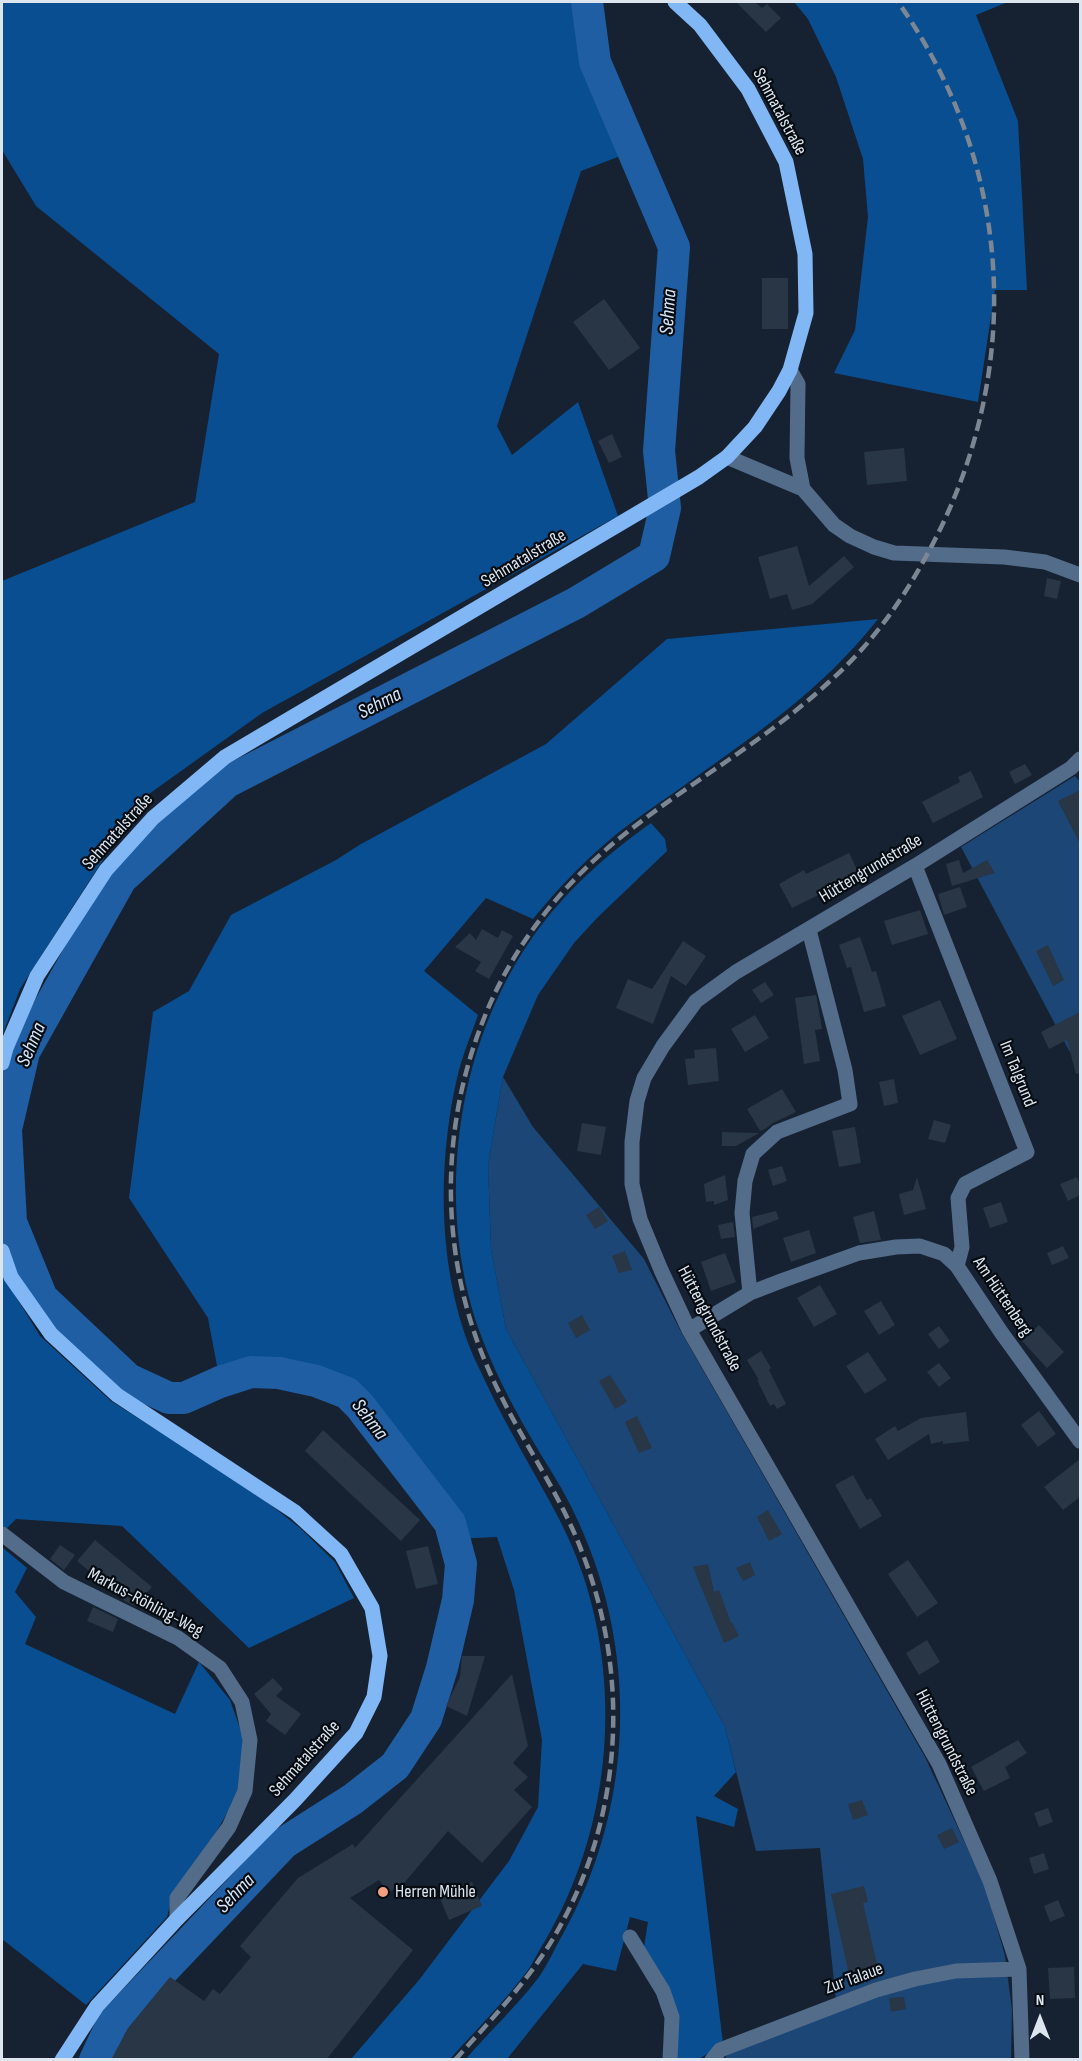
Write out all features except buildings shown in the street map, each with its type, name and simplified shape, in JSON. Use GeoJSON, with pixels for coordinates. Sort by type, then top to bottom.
{"type":"FeatureCollection","features":[{"type":"Feature","properties":{"kind":"main road","name":"Sehmatalstraße"},"geometry":{"type":"LineString","coordinates":[[2,1063],[6,1048],[37,976],[106,870],[153,818],[225,757],[699,477],[727,457],[754,427],[779,391],[790,370],[806,313],[805,254],[786,162],[748,89],[700,25],[675,2]]}},
{"type":"Feature","properties":{"kind":"main road","name":"Sehmatalstraße"},"geometry":{"type":"LineString","coordinates":[[2,1251],[11,1278],[51,1334],[117,1395],[295,1512],[341,1554],[372,1608],[380,1656],[374,1698],[356,1733],[295,1800],[177,1919],[97,2006],[62,2060]]}},
{"type":"Feature","properties":{"kind":"street"},"geometry":{"type":"LineString","coordinates":[[790,370],[798,384],[797,458],[802,489]]}},
{"type":"Feature","properties":{"kind":"street"},"geometry":{"type":"LineString","coordinates":[[727,457],[802,489],[834,525],[850,536],[874,547],[894,553],[1004,557],[1045,562],[1080,575]]}},
{"type":"Feature","properties":{"kind":"street","name":"Hüttengrundstraße"},"geometry":{"type":"LineString","coordinates":[[1022,2060],[1019,1969],[990,1881],[939,1764],[689,1330],[640,1219],[632,1184],[632,1142],[637,1101],[644,1078],[663,1046],[696,1001],[735,972],[915,866],[1071,768],[1080,759]]}},
{"type":"Feature","properties":{"kind":"street","name":"Im Talgrund"},"geometry":{"type":"LineString","coordinates":[[915,866],[1028,1152],[965,1184],[958,1198],[962,1247],[957,1266]]}},
{"type":"Feature","properties":{"kind":"street"},"geometry":{"type":"LineString","coordinates":[[750,1293],[742,1213],[745,1182],[753,1154],[777,1132],[850,1104],[845,1070],[809,930]]}},
{"type":"Feature","properties":{"kind":"street","name":"Am Hüttenberg"},"geometry":{"type":"LineString","coordinates":[[689,1330],[750,1293],[859,1253],[920,1246],[944,1254],[957,1266],[1080,1442]]}},
{"type":"Feature","properties":{"kind":"street","name":"Markus-Röhling-Weg"},"geometry":{"type":"LineString","coordinates":[[2,1534],[64,1582],[178,1638],[220,1668],[242,1702],[250,1740],[245,1791],[229,1827],[177,1898],[177,1919]]}},
{"type":"Feature","properties":{"kind":"street"},"geometry":{"type":"LineString","coordinates":[[630,1937],[663,1991],[672,2017],[670,2060]]}},
{"type":"Feature","properties":{"kind":"street","name":"Zur Talaue"},"geometry":{"type":"LineString","coordinates":[[712,2060],[720,2050],[876,1990],[956,1971],[1019,1969]]}},
{"type":"Feature","properties":{"kind":"shaded area"},"geometry":{"type":"Polygon","coordinates":[[[2,2],[576,2],[582,66],[623,155],[581,171],[497,426],[512,455],[578,402],[618,516],[262,713],[142,799],[20,989],[2,1036],[2,581],[195,502],[219,354],[36,206],[2,150],[2,2]]]}},
{"type":"Feature","properties":{"kind":"shaded area"},"geometry":{"type":"Polygon","coordinates":[[[794,2],[1008,2],[976,15],[1018,121],[1027,290],[995,290],[978,402],[834,373],[855,330],[868,217],[863,159],[836,77],[808,19],[794,2]]]}},
{"type":"Feature","properties":{"kind":"shaded area"},"geometry":{"type":"Polygon","coordinates":[[[878,619],[832,670],[783,713],[607,842],[574,873],[533,919],[486,898],[424,971],[478,1015],[458,1074],[446,1147],[444,1223],[448,1261],[455,1299],[465,1334],[479,1368],[505,1422],[561,1522],[583,1575],[595,1621],[603,1667],[605,1715],[603,1762],[596,1809],[584,1855],[567,1899],[530,1967],[510,1993],[450,2059],[351,2059],[419,1980],[509,1861],[538,1807],[542,1740],[514,1590],[497,1537],[453,1539],[360,1406],[347,1393],[316,1381],[279,1373],[251,1372],[220,1382],[208,1318],[129,1198],[153,1012],[189,991],[231,915],[546,744],[667,639],[878,619]]]}},
{"type":"Feature","properties":{"kind":"shaded area"},"geometry":{"type":"Polygon","coordinates":[[[1075,776],[1080,782],[1080,1071],[961,847],[1075,776]]]}},
{"type":"Feature","properties":{"kind":"shaded area"},"geometry":{"type":"Polygon","coordinates":[[[651,823],[665,839],[667,851],[574,943],[538,995],[503,1077],[488,1164],[491,1249],[506,1329],[725,1727],[736,1772],[714,1796],[738,1809],[734,1827],[696,1816],[723,2044],[699,2059],[674,2059],[675,2048],[644,1947],[648,1922],[630,1917],[616,1971],[583,1964],[507,2059],[465,2060],[539,1977],[587,1885],[604,1834],[615,1782],[620,1729],[619,1676],[611,1623],[598,1571],[573,1510],[496,1371],[479,1330],[465,1281],[458,1231],[456,1179],[460,1128],[470,1077],[485,1028],[506,982],[532,938],[544,921],[587,875],[651,823]]]}},
{"type":"Feature","properties":{"kind":"shaded area"},"geometry":{"type":"Polygon","coordinates":[[[503,1077],[533,1127],[644,1259],[680,1330],[925,1757],[986,1888],[1005,1956],[1012,2010],[1011,2059],[724,2059],[729,2053],[837,2010],[820,1848],[756,1851],[725,1727],[506,1329],[491,1249],[488,1164],[503,1077]]]}},
{"type":"Feature","properties":{"kind":"shaded area"},"geometry":{"type":"Polygon","coordinates":[[[2,1274],[40,1336],[111,1401],[244,1484],[300,1528],[335,1562],[354,1598],[249,1648],[122,1526],[16,1519],[6,1529],[2,1527],[2,1274]]]}},
{"type":"Feature","properties":{"kind":"shaded area"},"geometry":{"type":"Polygon","coordinates":[[[2,1547],[27,1568],[15,1592],[36,1617],[25,1644],[175,1714],[199,1662],[230,1700],[243,1737],[240,1791],[197,1865],[173,1893],[167,1917],[86,2005],[2,1939],[2,1547]]]}},
{"type":"Feature","properties":{"kind":"waterway","name":"Sehma"},"geometry":{"type":"LineString","coordinates":[[95,2060],[112,2024],[284,1843],[353,1799],[395,1766],[426,1719],[442,1668],[458,1600],[461,1564],[450,1523],[360,1406],[347,1393],[316,1381],[279,1373],[251,1372],[220,1382],[184,1398],[169,1398],[128,1379],[42,1298],[11,1222],[6,1129],[24,1052],[121,879],[227,782],[576,603],[654,556],[665,508],[659,451],[674,247],[595,62],[587,2]]}},
{"type":"Feature","properties":{"kind":"railway"},"geometry":{"type":"LineString","coordinates":[[455,2060],[525,1979],[546,1950],[571,1904],[591,1856],[604,1806],[612,1755],[613,1704],[609,1652],[598,1602],[582,1552],[554,1491],[500,1394],[481,1350],[466,1305],[456,1259],[451,1212],[456,1118],[466,1072],[491,1001],[516,954],[547,911],[582,871],[602,853],[658,809],[774,727],[859,653],[885,621],[908,587],[929,551],[960,483],[981,413],[992,343],[993,272],[985,201],[966,132],[937,66],[898,2]]}},
{"type":"Feature","properties":{"kind":"place","name":"Herren Mühle"},"geometry":{"type":"Point","coordinates":[383,1892]}}]}
